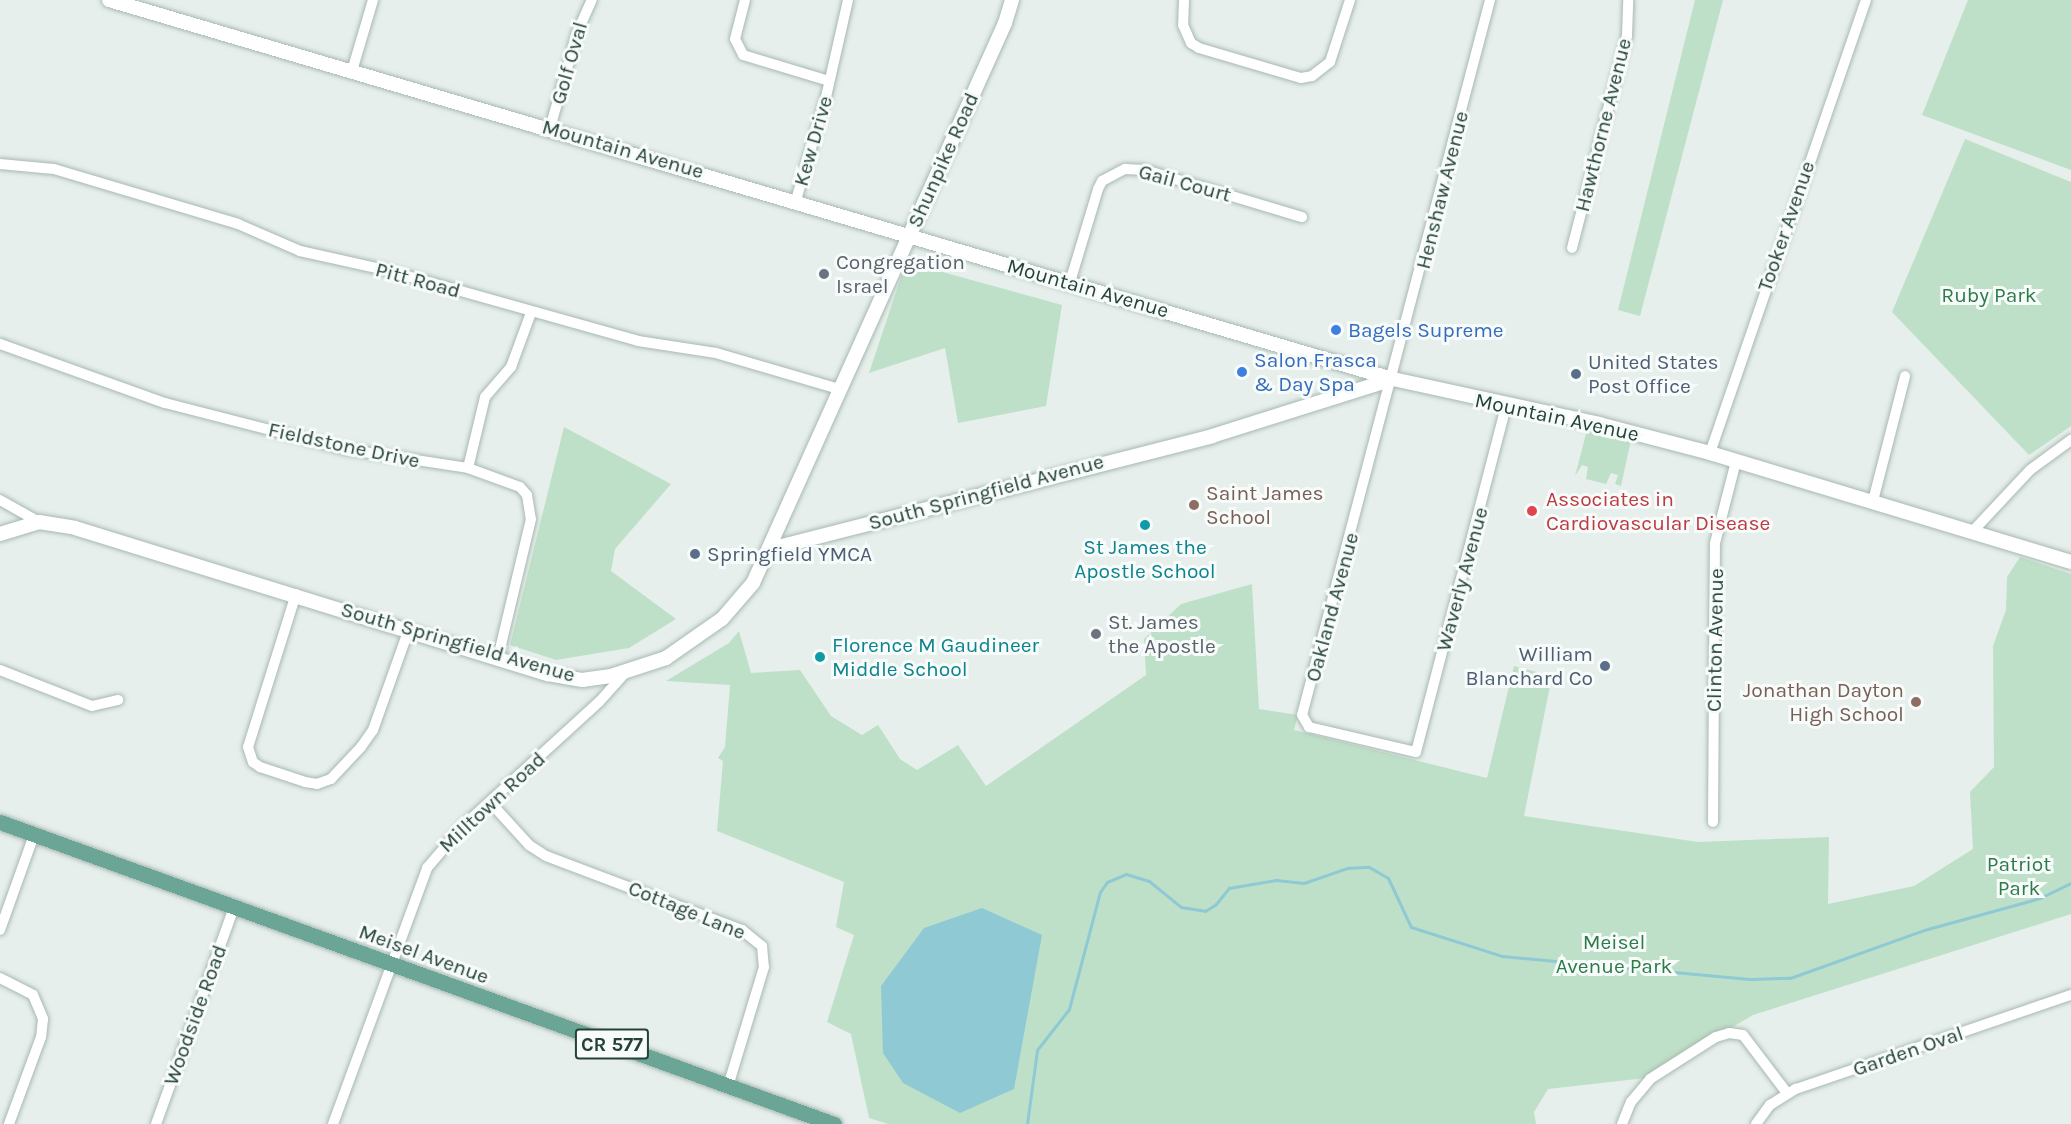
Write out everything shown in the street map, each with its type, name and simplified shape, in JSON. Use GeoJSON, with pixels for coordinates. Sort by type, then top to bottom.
{"type":"FeatureCollection","features":[{"type":"Feature","properties":{"kind":"main road","name":"Meisel Avenue"},"geometry":{"type":"LineString","coordinates":[[0,822],[834,1124]]}},
{"type":"Feature","properties":{"kind":"street","name":"Mountain Avenue"},"geometry":{"type":"LineString","coordinates":[[109,0],[796,200],[909,236],[1070,282],[1393,380],[1506,406],[1599,424],[1710,453],[2071,562]]}},
{"type":"Feature","properties":{"kind":"street"},"geometry":{"type":"LineString","coordinates":[[352,71],[373,0]]}},
{"type":"Feature","properties":{"kind":"street","name":"Golf Oval"},"geometry":{"type":"LineString","coordinates":[[550,128],[576,33],[592,0]]}},
{"type":"Feature","properties":{"kind":"street","name":"Kew Drive"},"geometry":{"type":"LineString","coordinates":[[745,0],[735,39],[743,55],[829,81]]}},
{"type":"Feature","properties":{"kind":"street","name":"Kew Drive"},"geometry":{"type":"LineString","coordinates":[[796,200],[829,81],[848,0]]}},
{"type":"Feature","properties":{"kind":"street","name":"Shunpike Road"},"geometry":{"type":"LineString","coordinates":[[770,549],[1012,0]]}},
{"type":"Feature","properties":{"kind":"street"},"geometry":{"type":"LineString","coordinates":[[1184,0],[1183,25],[1191,43],[1199,48],[1301,78],[1312,76],[1329,62],[1350,0]]}},
{"type":"Feature","properties":{"kind":"street","name":"Henshaw Avenue"},"geometry":{"type":"LineString","coordinates":[[1393,380],[1490,0]]}},
{"type":"Feature","properties":{"kind":"street","name":"Hawthorne Avenue"},"geometry":{"type":"LineString","coordinates":[[1572,249],[1627,36],[1628,0]]}},
{"type":"Feature","properties":{"kind":"street","name":"Tooker Avenue"},"geometry":{"type":"LineString","coordinates":[[1710,453],[1866,0]]}},
{"type":"Feature","properties":{"kind":"street","name":"Pitt Road"},"geometry":{"type":"LineString","coordinates":[[0,164],[54,170],[82,177],[238,224],[300,251],[386,270],[531,313],[638,341],[716,353],[839,389]]}},
{"type":"Feature","properties":{"kind":"street","name":"Gail Court"},"geometry":{"type":"LineString","coordinates":[[1070,282],[1098,189],[1102,181],[1125,169],[1144,170],[1302,217]]}},
{"type":"Feature","properties":{"kind":"street"},"geometry":{"type":"LineString","coordinates":[[468,468],[485,397],[511,367],[531,313]]}},
{"type":"Feature","properties":{"kind":"street","name":"Fieldstone Drive"},"geometry":{"type":"LineString","coordinates":[[0,344],[176,406],[344,449],[468,468],[520,486],[530,505],[531,519],[498,657]]}},
{"type":"Feature","properties":{"kind":"street"},"geometry":{"type":"LineString","coordinates":[[1873,501],[1905,376]]}},
{"type":"Feature","properties":{"kind":"street","name":"South Springfield Avenue"},"geometry":{"type":"LineString","coordinates":[[0,534],[39,522],[75,528],[498,657],[582,680],[625,674],[687,646],[722,619],[753,583],[770,549],[1212,435],[1393,380]]}},
{"type":"Feature","properties":{"kind":"street","name":"Oakland Avenue"},"geometry":{"type":"LineString","coordinates":[[1393,380],[1302,715],[1309,727],[1416,752]]}},
{"type":"Feature","properties":{"kind":"street","name":"Waverly Avenue"},"geometry":{"type":"LineString","coordinates":[[1416,752],[1506,406]]}},
{"type":"Feature","properties":{"kind":"street"},"geometry":{"type":"LineString","coordinates":[[1973,531],[2030,470],[2071,440]]}},
{"type":"Feature","properties":{"kind":"street","name":"Clinton Avenue"},"geometry":{"type":"LineString","coordinates":[[1713,822],[1715,543],[1736,461]]}},
{"type":"Feature","properties":{"kind":"street"},"geometry":{"type":"LineString","coordinates":[[0,500],[39,522]]}},
{"type":"Feature","properties":{"kind":"street"},"geometry":{"type":"LineString","coordinates":[[296,594],[248,747],[253,762],[260,767],[305,782],[317,784],[331,778],[362,747],[373,730],[409,629]]}},
{"type":"Feature","properties":{"kind":"street"},"geometry":{"type":"LineString","coordinates":[[0,670],[92,705],[118,700]]}},
{"type":"Feature","properties":{"kind":"street","name":"Milltown Road"},"geometry":{"type":"LineString","coordinates":[[333,1124],[389,964],[427,868],[439,849],[599,702],[625,674]]}},
{"type":"Feature","properties":{"kind":"street","name":"Cottage Lane"},"geometry":{"type":"LineString","coordinates":[[490,802],[529,845],[546,856],[755,938],[762,946],[764,967],[728,1086]]}},
{"type":"Feature","properties":{"kind":"street"},"geometry":{"type":"LineString","coordinates":[[0,930],[34,835]]}},
{"type":"Feature","properties":{"kind":"street","name":"Woodside Road"},"geometry":{"type":"LineString","coordinates":[[156,1124],[234,907]]}},
{"type":"Feature","properties":{"kind":"street"},"geometry":{"type":"LineString","coordinates":[[0,978],[33,995],[43,1019],[41,1037],[9,1124]]}},
{"type":"Feature","properties":{"kind":"street","name":"Garden Oval"},"geometry":{"type":"LineString","coordinates":[[1756,1124],[1770,1105],[1787,1093],[2071,995]]}},
{"type":"Feature","properties":{"kind":"street"},"geometry":{"type":"LineString","coordinates":[[1622,1124],[1631,1102],[1650,1079],[1716,1037],[1729,1033],[1743,1035],[1787,1093]]}},
{"type":"Feature","properties":{"kind":"green space"},"geometry":{"type":"Polygon","coordinates":[[[1695,0],[1723,0],[1640,316],[1618,310],[1695,0]]]}},
{"type":"Feature","properties":{"kind":"green space"},"geometry":{"type":"Polygon","coordinates":[[[1968,0],[2071,0],[2071,170],[1922,115],[1968,0]]]}},
{"type":"Feature","properties":{"kind":"green space","name":"Ruby Park"},"geometry":{"type":"Polygon","coordinates":[[[1965,139],[2071,182],[2071,426],[2029,455],[1892,312],[1965,139]]]}},
{"type":"Feature","properties":{"kind":"green space"},"geometry":{"type":"Polygon","coordinates":[[[906,262],[1062,305],[1046,406],[958,423],[945,348],[869,373],[906,262]]]}},
{"type":"Feature","properties":{"kind":"green space"},"geometry":{"type":"Polygon","coordinates":[[[564,427],[671,484],[615,549],[611,571],[676,619],[629,648],[556,660],[510,645],[564,427]]]}},
{"type":"Feature","properties":{"kind":"green space"},"geometry":{"type":"Polygon","coordinates":[[[1587,430],[1631,440],[1621,486],[1615,484],[1618,475],[1611,473],[1606,484],[1586,479],[1588,467],[1582,465],[1575,476],[1587,430]]]}},
{"type":"Feature","properties":{"kind":"green space"},"geometry":{"type":"Polygon","coordinates":[[[2020,557],[2071,574],[2071,914],[1753,1015],[1646,1078],[1548,1089],[1534,1112],[1536,1124],[888,1124],[869,1118],[851,1034],[827,1022],[854,935],[836,927],[844,882],[717,831],[723,761],[718,758],[725,747],[730,685],[666,681],[729,643],[739,631],[751,673],[800,670],[831,716],[862,735],[878,725],[900,759],[917,770],[958,745],[986,786],[1146,675],[1144,639],[1181,604],[1252,584],[1259,709],[1298,715],[1294,730],[1487,778],[1514,666],[1552,676],[1524,816],[1698,842],[1829,837],[1828,904],[1914,886],[1973,849],[1970,792],[1994,767],[1993,646],[2006,610],[2007,577],[2020,557]]]}},
{"type":"Feature","properties":{"kind":"water"},"geometry":{"type":"Polygon","coordinates":[[[982,908],[1042,935],[1014,1089],[960,1113],[903,1083],[883,1053],[881,986],[924,928],[982,908]]]}},
{"type":"Feature","properties":{"kind":"waterway"},"geometry":{"type":"LineString","coordinates":[[1027,1124],[1037,1050],[1069,1009],[1100,892],[1107,882],[1126,874],[1149,881],[1181,907],[1205,911],[1216,904],[1229,888],[1276,880],[1304,883],[1347,868],[1369,867],[1388,878],[1411,927],[1502,956],[1752,979],[1790,978],[1924,930],[2040,898],[2071,883]]}},
{"type":"Feature","properties":{"kind":"place","name":"Congregation Israel"},"geometry":{"type":"Point","coordinates":[824,274]}},
{"type":"Feature","properties":{"kind":"place","name":"Bagels Supreme"},"geometry":{"type":"Point","coordinates":[1336,330]}},
{"type":"Feature","properties":{"kind":"place","name":"Salon Frasca & Day Spa"},"geometry":{"type":"Point","coordinates":[1242,372]}},
{"type":"Feature","properties":{"kind":"place","name":"United States Post Office"},"geometry":{"type":"Point","coordinates":[1576,374]}},
{"type":"Feature","properties":{"kind":"place","name":"Saint James School"},"geometry":{"type":"Point","coordinates":[1194,505]}},
{"type":"Feature","properties":{"kind":"place","name":"Associates in Cardiovascular Disease"},"geometry":{"type":"Point","coordinates":[1532,511]}},
{"type":"Feature","properties":{"kind":"place","name":"St James the Apostle School"},"geometry":{"type":"Point","coordinates":[1145,525]}},
{"type":"Feature","properties":{"kind":"place","name":"Springfield YMCA"},"geometry":{"type":"Point","coordinates":[695,554]}},
{"type":"Feature","properties":{"kind":"place","name":"St. James the Apostle"},"geometry":{"type":"Point","coordinates":[1096,634]}},
{"type":"Feature","properties":{"kind":"place","name":"Florence M Gaudineer Middle School"},"geometry":{"type":"Point","coordinates":[820,657]}},
{"type":"Feature","properties":{"kind":"place","name":"William Blanchard Co"},"geometry":{"type":"Point","coordinates":[1605,666]}},
{"type":"Feature","properties":{"kind":"place","name":"Jonathan Dayton High School"},"geometry":{"type":"Point","coordinates":[1916,702]}},
{"type":"Feature","properties":{"kind":"park label","name":"Patriot Park"},"geometry":{"type":"Point","coordinates":[2019,876]}},
{"type":"Feature","properties":{"kind":"park label","name":"Meisel Avenue Park"},"geometry":{"type":"Point","coordinates":[1614,954]}}]}
